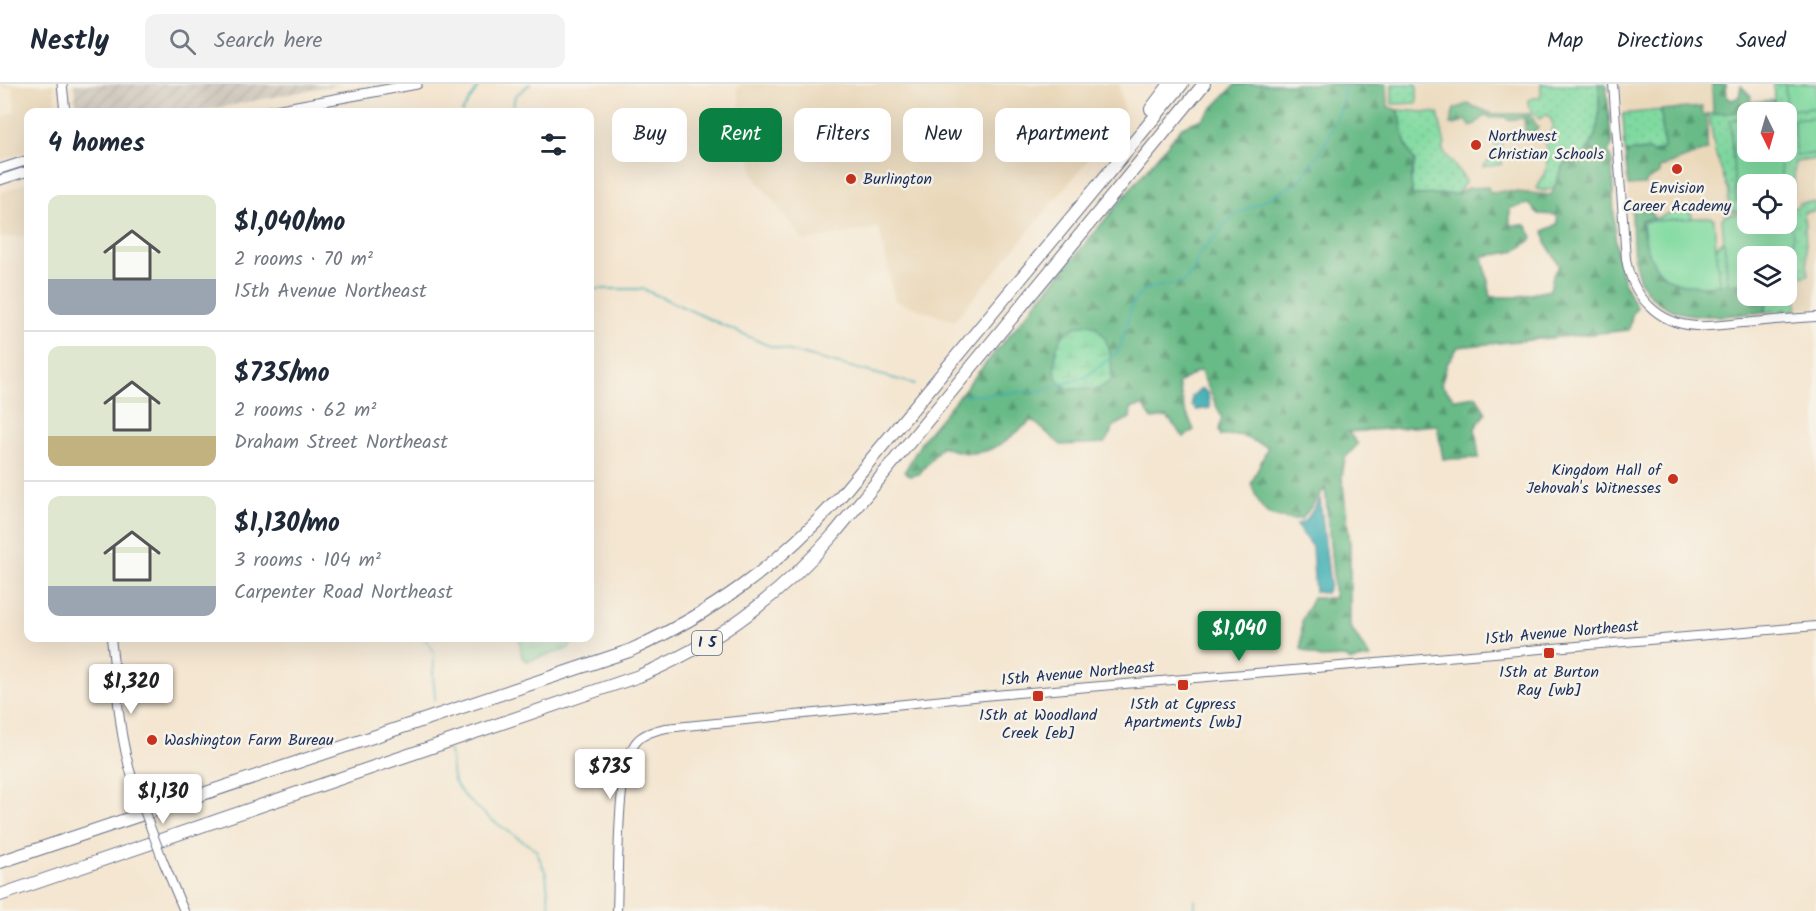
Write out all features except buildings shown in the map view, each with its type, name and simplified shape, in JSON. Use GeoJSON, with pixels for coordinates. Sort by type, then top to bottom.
{"type":"FeatureCollection","features":[{"type":"Feature","properties":{"kind":"highway"},"geometry":{"type":"LineString","coordinates":[[1138,137],[1143,119],[1170,84]]}},
{"type":"Feature","properties":{"kind":"highway","name":"I 5"},"geometry":{"type":"LineString","coordinates":[[0,862],[629,651],[684,624],[734,594],[796,543],[839,498],[1182,84]]}},
{"type":"Feature","properties":{"kind":"highway","name":"I 5"},"geometry":{"type":"LineString","coordinates":[[0,895],[639,676],[695,650],[730,629],[778,592],[834,534],[1204,84]]}},
{"type":"Feature","properties":{"kind":"main road"},"geometry":{"type":"LineString","coordinates":[[62,84],[65,108]]}},
{"type":"Feature","properties":{"kind":"main road"},"geometry":{"type":"LineString","coordinates":[[286,108],[417,84]]}},
{"type":"Feature","properties":{"kind":"main road"},"geometry":{"type":"LineString","coordinates":[[0,170],[24,161]]}},
{"type":"Feature","properties":{"kind":"main road"},"geometry":{"type":"LineString","coordinates":[[0,180],[24,172]]}},
{"type":"Feature","properties":{"kind":"street"},"geometry":{"type":"LineString","coordinates":[[1612,84],[1629,273],[1642,300],[1661,316],[1674,322],[1696,326],[1816,317]]}},
{"type":"Feature","properties":{"kind":"street","name":"15th Avenue Northeast"},"geometry":{"type":"LineString","coordinates":[[617,911],[626,760],[639,739],[666,728],[994,695],[1816,626]]}},
{"type":"Feature","properties":{"kind":"street"},"geometry":{"type":"LineString","coordinates":[[111,642],[124,752],[163,861],[184,911]]}},
{"type":"Feature","properties":{"kind":"shaded area"},"geometry":{"type":"Polygon","coordinates":[[[0,84],[54,84],[56,108],[24,108],[24,152],[0,161],[0,120],[15,111],[13,87],[0,87],[0,84]]]}},
{"type":"Feature","properties":{"kind":"shaded area"},"geometry":{"type":"Polygon","coordinates":[[[74,84],[341,84],[217,108],[77,108],[74,84]]]}},
{"type":"Feature","properties":{"kind":"shaded area"},"geometry":{"type":"Polygon","coordinates":[[[742,84],[1119,84],[1124,108],[995,108],[995,162],[1087,162],[954,321],[895,301],[879,228],[804,241],[754,176],[751,162],[782,162],[782,108],[741,108],[737,89],[742,84]]]}},
{"type":"Feature","properties":{"kind":"shaded area","name":"Northwest Christian Schools"},"geometry":{"type":"Polygon","coordinates":[[[1384,84],[1600,84],[1600,126],[1565,163],[1551,195],[1390,195],[1384,84]]]}},
{"type":"Feature","properties":{"kind":"shaded area"},"geometry":{"type":"Polygon","coordinates":[[[1620,84],[1721,84],[1722,112],[1737,111],[1737,162],[1797,162],[1797,102],[1774,102],[1773,84],[1816,84],[1816,308],[1712,317],[1686,315],[1668,308],[1654,298],[1642,283],[1633,262],[1620,84]]]}},
{"type":"Feature","properties":{"kind":"shaded area"},"geometry":{"type":"Polygon","coordinates":[[[24,184],[24,236],[0,238],[0,193],[24,184]]]}},
{"type":"Feature","properties":{"kind":"green space"},"geometry":{"type":"Polygon","coordinates":[[[1236,84],[1387,84],[1388,107],[1398,110],[1405,142],[1415,161],[1411,180],[1412,195],[1457,194],[1468,188],[1488,187],[1490,193],[1504,191],[1551,195],[1565,163],[1574,164],[1583,156],[1594,138],[1599,118],[1599,84],[1606,84],[1612,146],[1608,152],[1612,161],[1615,236],[1622,274],[1637,307],[1632,315],[1629,330],[1458,347],[1447,364],[1441,385],[1455,399],[1476,396],[1486,413],[1475,428],[1479,458],[1443,459],[1437,425],[1348,432],[1358,444],[1345,458],[1342,477],[1350,544],[1350,626],[1370,658],[1351,661],[1345,657],[1320,658],[1301,649],[1302,620],[1313,598],[1335,598],[1325,488],[1302,519],[1281,518],[1268,514],[1259,503],[1251,484],[1268,447],[1239,435],[1221,436],[1219,430],[1222,418],[1200,370],[1178,383],[1184,407],[1194,430],[1184,437],[1167,417],[1152,419],[1144,406],[1131,408],[1130,418],[1114,426],[1105,443],[1061,445],[1032,420],[991,449],[969,453],[942,446],[919,474],[910,476],[905,471],[924,438],[1182,127],[1202,119],[1236,84]],[[1529,204],[1510,208],[1510,225],[1526,225],[1533,237],[1516,250],[1483,256],[1491,297],[1516,297],[1550,290],[1553,275],[1560,266],[1546,243],[1544,231],[1558,224],[1557,215],[1539,214],[1529,204]]]}},
{"type":"Feature","properties":{"kind":"green space"},"geometry":{"type":"Polygon","coordinates":[[[1392,84],[1417,84],[1417,103],[1392,104],[1392,84]]]}},
{"type":"Feature","properties":{"kind":"green space"},"geometry":{"type":"Polygon","coordinates":[[[1541,84],[1599,84],[1599,118],[1590,147],[1574,164],[1565,163],[1554,188],[1544,191],[1537,189],[1547,167],[1545,135],[1550,134],[1553,124],[1549,116],[1545,115],[1539,119],[1528,106],[1528,100],[1541,96],[1541,84]]]}},
{"type":"Feature","properties":{"kind":"green space"},"geometry":{"type":"Polygon","coordinates":[[[1712,84],[1726,84],[1727,97],[1732,100],[1739,97],[1741,86],[1751,96],[1750,102],[1737,102],[1737,112],[1713,114],[1712,84]]]}},
{"type":"Feature","properties":{"kind":"green space"},"geometry":{"type":"Polygon","coordinates":[[[1773,84],[1816,84],[1816,159],[1797,162],[1797,102],[1774,102],[1773,84]]]}},
{"type":"Feature","properties":{"kind":"green space"},"geometry":{"type":"Polygon","coordinates":[[[1785,84],[1816,84],[1816,108],[1797,109],[1797,102],[1786,102],[1785,84]]]}},
{"type":"Feature","properties":{"kind":"green space"},"geometry":{"type":"Polygon","coordinates":[[[1774,100],[1774,102],[1750,102],[1774,100]]]}},
{"type":"Feature","properties":{"kind":"green space"},"geometry":{"type":"Polygon","coordinates":[[[1468,104],[1493,114],[1530,114],[1538,128],[1535,132],[1525,132],[1524,118],[1507,120],[1506,117],[1490,118],[1487,115],[1471,127],[1466,120],[1455,125],[1450,124],[1454,109],[1468,104]]]}},
{"type":"Feature","properties":{"kind":"green space"},"geometry":{"type":"Polygon","coordinates":[[[1702,107],[1703,115],[1707,114],[1707,150],[1659,168],[1660,173],[1647,180],[1645,185],[1628,186],[1625,152],[1649,150],[1653,153],[1664,148],[1661,110],[1702,107]]]}},
{"type":"Feature","properties":{"kind":"green space"},"geometry":{"type":"Polygon","coordinates":[[[1398,110],[1438,113],[1445,145],[1442,149],[1466,181],[1457,194],[1412,195],[1411,180],[1415,161],[1405,142],[1398,110]]]}},
{"type":"Feature","properties":{"kind":"green space"},"geometry":{"type":"Polygon","coordinates":[[[1661,110],[1664,148],[1653,153],[1649,150],[1625,152],[1623,114],[1661,110]]]}},
{"type":"Feature","properties":{"kind":"green space"},"geometry":{"type":"Polygon","coordinates":[[[1737,112],[1737,162],[1795,162],[1794,174],[1737,174],[1737,211],[1728,211],[1729,192],[1715,152],[1709,114],[1737,112]]]}},
{"type":"Feature","properties":{"kind":"green space"},"geometry":{"type":"Polygon","coordinates":[[[1816,118],[1816,154],[1797,155],[1797,120],[1816,118]]]}},
{"type":"Feature","properties":{"kind":"green space"},"geometry":{"type":"Polygon","coordinates":[[[1737,119],[1737,162],[1780,162],[1781,174],[1737,174],[1736,201],[1730,120],[1737,119]]]}},
{"type":"Feature","properties":{"kind":"green space"},"geometry":{"type":"Polygon","coordinates":[[[1501,136],[1502,164],[1483,167],[1498,150],[1492,140],[1501,136]]]}},
{"type":"Feature","properties":{"kind":"green space"},"geometry":{"type":"Polygon","coordinates":[[[1814,202],[1816,211],[1804,212],[1808,275],[1797,278],[1797,246],[1737,246],[1737,283],[1703,287],[1644,242],[1641,220],[1654,219],[1690,206],[1692,218],[1688,219],[1712,247],[1724,240],[1747,234],[1797,234],[1799,203],[1814,202]]]}},
{"type":"Feature","properties":{"kind":"green space"},"geometry":{"type":"Polygon","coordinates":[[[1640,205],[1643,210],[1650,207],[1654,219],[1641,220],[1653,262],[1663,274],[1674,281],[1689,285],[1737,283],[1737,306],[1766,306],[1765,312],[1698,316],[1666,307],[1653,298],[1638,276],[1634,258],[1632,211],[1640,205]]]}},
{"type":"Feature","properties":{"kind":"green space"},"geometry":{"type":"Polygon","coordinates":[[[1737,214],[1737,234],[1793,234],[1793,245],[1737,246],[1737,283],[1728,284],[1722,219],[1726,215],[1737,214]]]}},
{"type":"Feature","properties":{"kind":"green space"},"geometry":{"type":"Polygon","coordinates":[[[1710,217],[1714,220],[1719,285],[1686,285],[1663,275],[1649,254],[1643,222],[1710,217]]]}},
{"type":"Feature","properties":{"kind":"green space"},"geometry":{"type":"Polygon","coordinates":[[[1766,306],[1797,306],[1795,310],[1765,312],[1766,306]]]}},
{"type":"Feature","properties":{"kind":"green space"},"geometry":{"type":"Polygon","coordinates":[[[1090,324],[1102,334],[1109,348],[1111,381],[1098,389],[1068,389],[1056,378],[1056,349],[1059,341],[1070,330],[1090,324]]]}},
{"type":"Feature","properties":{"kind":"green space"},"geometry":{"type":"Polygon","coordinates":[[[520,642],[572,642],[570,647],[565,650],[527,661],[522,657],[520,642]]]}},
{"type":"Feature","properties":{"kind":"water"},"geometry":{"type":"Polygon","coordinates":[[[1202,388],[1208,394],[1210,408],[1197,410],[1192,406],[1192,396],[1202,388]]]}},
{"type":"Feature","properties":{"kind":"water"},"geometry":{"type":"Polygon","coordinates":[[[1320,499],[1330,585],[1326,593],[1315,592],[1312,547],[1296,525],[1306,521],[1320,499]]]}},
{"type":"Feature","properties":{"kind":"waterway"},"geometry":{"type":"LineString","coordinates":[[513,108],[515,96],[530,84]]}},
{"type":"Feature","properties":{"kind":"waterway"},"geometry":{"type":"LineString","coordinates":[[964,396],[1039,391],[1086,377],[1119,351],[1132,305],[1139,295],[1148,288],[1184,282],[1193,271],[1198,256],[1232,217],[1299,182],[1324,146],[1339,113],[1346,84]]}},
{"type":"Feature","properties":{"kind":"waterway"},"geometry":{"type":"LineString","coordinates":[[465,108],[479,86]]}},
{"type":"Feature","properties":{"kind":"waterway"},"geometry":{"type":"LineString","coordinates":[[594,289],[643,289],[767,345],[915,384]]}},
{"type":"Feature","properties":{"kind":"waterway"},"geometry":{"type":"LineString","coordinates":[[427,642],[434,652],[435,701]]}},
{"type":"Feature","properties":{"kind":"waterway"},"geometry":{"type":"LineString","coordinates":[[450,751],[453,779],[462,794],[489,818],[536,850],[546,874],[550,911]]}},
{"type":"Feature","properties":{"kind":"waterway"},"geometry":{"type":"LineString","coordinates":[[1195,900],[1195,911]]}},
{"type":"Feature","properties":{"kind":"place","name":"Northwest Christian Schools"},"geometry":{"type":"Point","coordinates":[1476,145]}},
{"type":"Feature","properties":{"kind":"place","name":"Envision Career Academy"},"geometry":{"type":"Point","coordinates":[1677,169]}},
{"type":"Feature","properties":{"kind":"place","name":"Burlington"},"geometry":{"type":"Point","coordinates":[851,179]}},
{"type":"Feature","properties":{"kind":"place","name":"Kingdom Hall of Jehovah's Witnesses"},"geometry":{"type":"Point","coordinates":[1673,479]}},
{"type":"Feature","properties":{"kind":"place","name":"15th at Burton Ray [wb]"},"geometry":{"type":"Point","coordinates":[1549,653]}},
{"type":"Feature","properties":{"kind":"place","name":"15th at Cypress Apartments [wb]"},"geometry":{"type":"Point","coordinates":[1183,685]}},
{"type":"Feature","properties":{"kind":"place","name":"15th at Woodland Creek [eb]"},"geometry":{"type":"Point","coordinates":[1038,696]}},
{"type":"Feature","properties":{"kind":"place","name":"Washington Farm Bureau"},"geometry":{"type":"Point","coordinates":[152,740]}}]}
